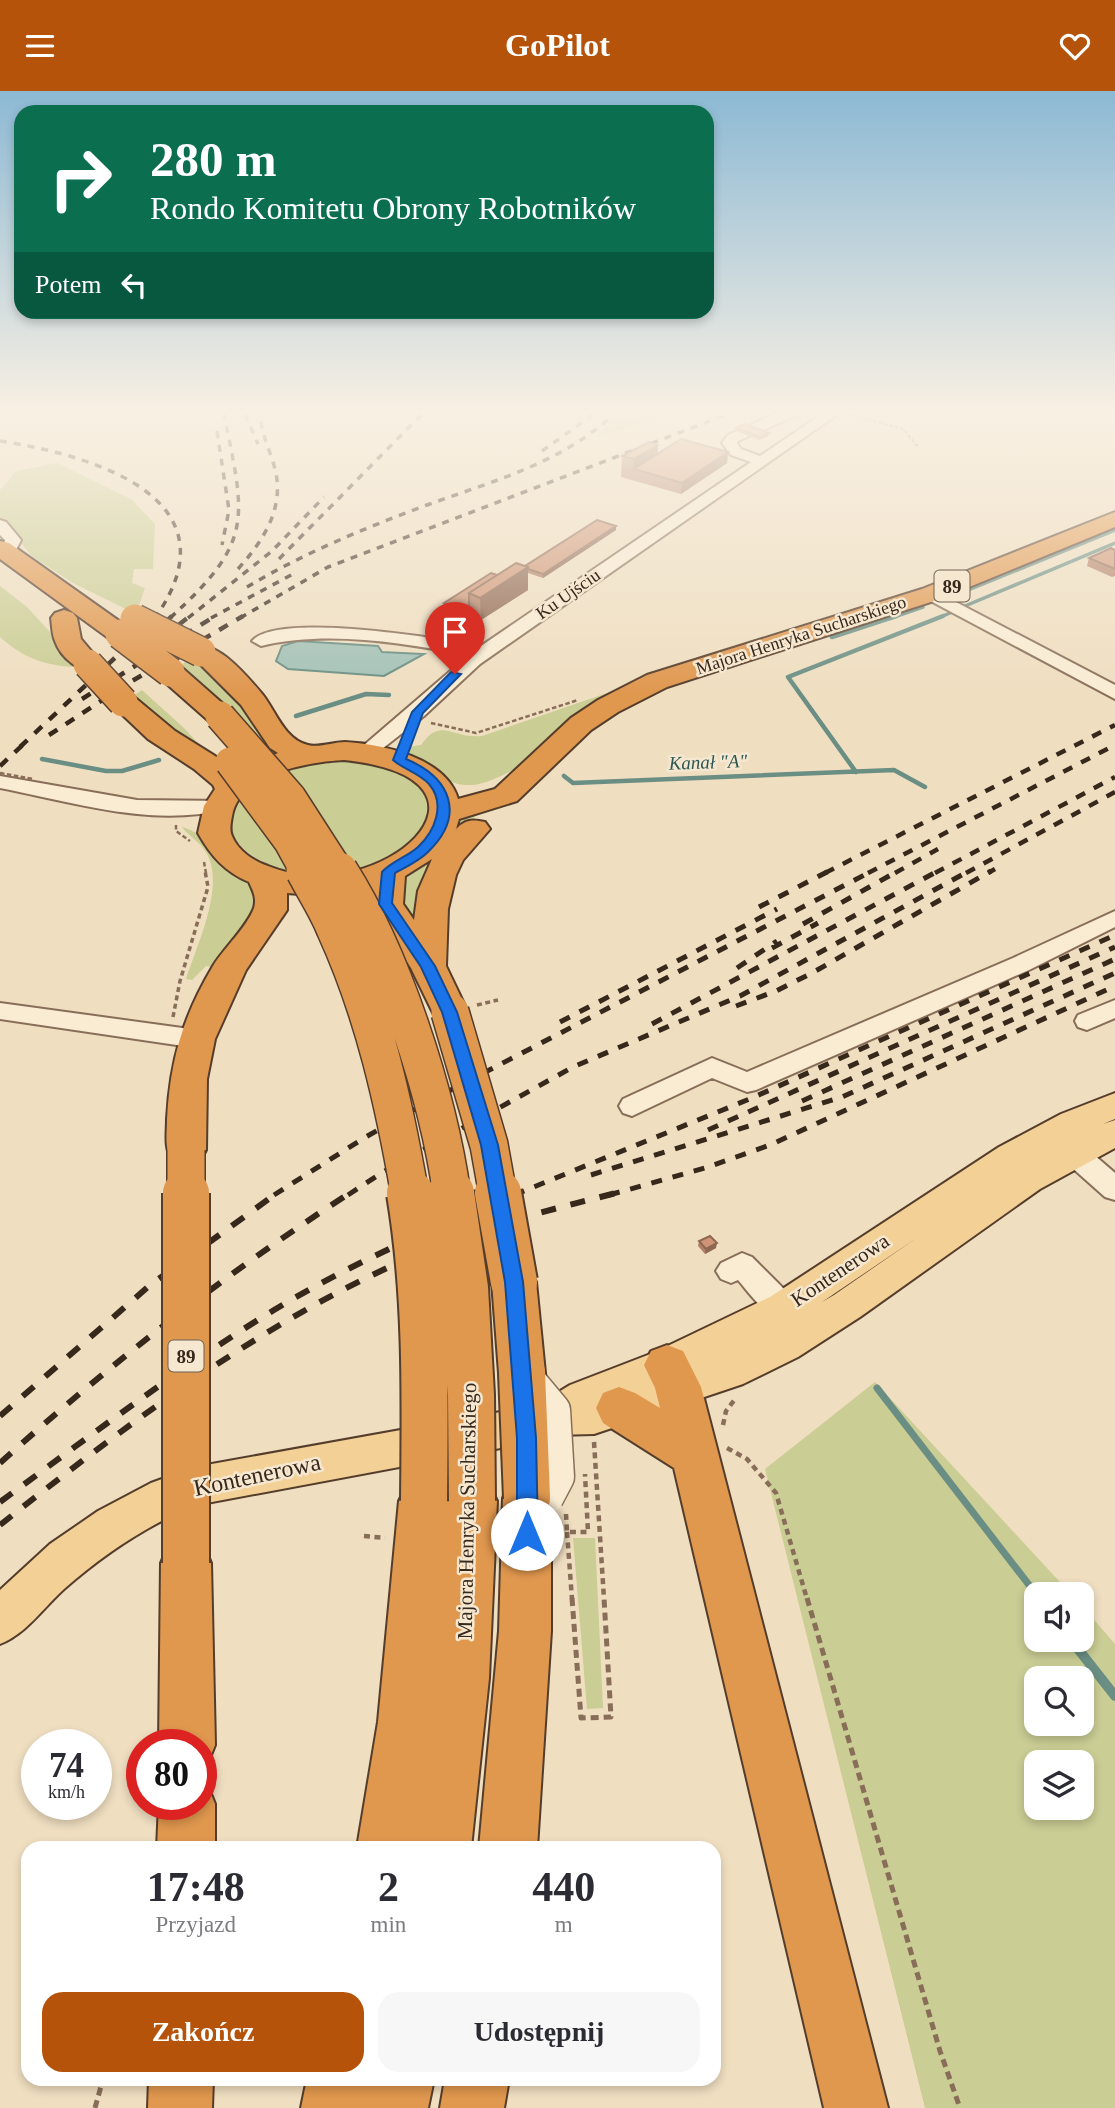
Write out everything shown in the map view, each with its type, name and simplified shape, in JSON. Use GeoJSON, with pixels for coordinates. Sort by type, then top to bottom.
{"type":"FeatureCollection","features":[{"type":"Feature","properties":{"kind":"highway","name":"Majora Henryka Sucharskiego"},"geometry":{"type":"LineString","coordinates":[[443,803],[506,795],[523,782],[540,760],[582,724],[608,706],[657,681],[931,594],[1115,519]]}},
{"type":"Feature","properties":{"kind":"highway","name":"Majora Henryka Sucharskiego"},"geometry":{"type":"LineString","coordinates":[[2,557],[160,678],[207,721],[299,858],[348,955],[382,1053],[406,1160],[422,1286],[426,1376],[448,1501],[462,1678],[443,1841]]}},
{"type":"Feature","properties":{"kind":"highway"},"geometry":{"type":"LineString","coordinates":[[67,608],[68,641],[112,641],[201,652],[224,670],[252,699],[280,743],[304,755]]}},
{"type":"Feature","properties":{"kind":"highway"},"geometry":{"type":"LineString","coordinates":[[112,641],[123,702],[170,741],[218,772],[227,781],[212,825],[229,855],[250,871],[293,884],[327,885],[389,872],[421,851],[433,838],[443,803],[423,773],[399,760],[366,752],[331,751],[304,755],[258,771],[212,825]]}},
{"type":"Feature","properties":{"kind":"highway","name":"Majora Henryka Sucharskiego"},"geometry":{"type":"LineString","coordinates":[[443,803],[540,760]]}},
{"type":"Feature","properties":{"kind":"highway","name":"89"},"geometry":{"type":"LineString","coordinates":[[506,795],[447,858],[434,885],[428,966],[463,1008],[510,1257],[522,1373],[548,1519],[519,1735],[509,1841]]}},
{"type":"Feature","properties":{"kind":"highway"},"geometry":{"type":"LineString","coordinates":[[389,872],[386,904],[428,966]]}},
{"type":"Feature","properties":{"kind":"highway","name":"89"},"geometry":{"type":"LineString","coordinates":[[187,1729],[188,1079],[184,1030],[213,999],[230,967],[270,910],[272,897],[263,877]]}},
{"type":"Feature","properties":{"kind":"highway"},"geometry":{"type":"LineString","coordinates":[[673,1376],[706,1449],[856,2108]]}},
{"type":"Feature","properties":{"kind":"highway"},"geometry":{"type":"LineString","coordinates":[[606,1421],[706,1449]]}},
{"type":"Feature","properties":{"kind":"highway","name":"Majora Henryka Sucharskiego"},"geometry":{"type":"LineString","coordinates":[[387,1841],[413,1650],[448,1501]]}},
{"type":"Feature","properties":{"kind":"highway"},"geometry":{"type":"LineString","coordinates":[[186,1841],[187,1820]]}},
{"type":"Feature","properties":{"kind":"highway"},"geometry":{"type":"LineString","coordinates":[[180,2108],[181,2086]]}},
{"type":"Feature","properties":{"kind":"highway"},"geometry":{"type":"LineString","coordinates":[[333,2108],[338,2086]]}},
{"type":"Feature","properties":{"kind":"highway"},"geometry":{"type":"LineString","coordinates":[[396,2108],[401,2086]]}},
{"type":"Feature","properties":{"kind":"highway"},"geometry":{"type":"LineString","coordinates":[[472,2108],[476,2086]]}},
{"type":"Feature","properties":{"kind":"main road","name":"Kontenerowa"},"geometry":{"type":"LineString","coordinates":[[555,1417],[584,1397],[673,1376],[729,1372],[784,1345],[847,1306],[987,1205],[1115,1105]]}},
{"type":"Feature","properties":{"kind":"main road","name":"Kontenerowa"},"geometry":{"type":"LineString","coordinates":[[0,1622],[34,1585],[62,1560],[109,1527],[167,1496],[217,1480],[506,1429],[555,1417],[594,1416],[606,1421],[783,1308],[1011,1156],[1115,1133]]}},
{"type":"Feature","properties":{"kind":"street","name":"Ku Ujściu"},"geometry":{"type":"LineString","coordinates":[[366,752],[418,712],[455,674],[693,508]]}},
{"type":"Feature","properties":{"kind":"street"},"geometry":{"type":"LineString","coordinates":[[0,525],[13,540],[2,557]]}},
{"type":"Feature","properties":{"kind":"street"},"geometry":{"type":"LineString","coordinates":[[931,594],[1115,693]]}},
{"type":"Feature","properties":{"kind":"street"},"geometry":{"type":"LineString","coordinates":[[261,641],[273,634],[332,634],[431,643],[485,652]]}},
{"type":"Feature","properties":{"kind":"street","name":"Ku Ujściu"},"geometry":{"type":"LineString","coordinates":[[399,760],[418,712]]}},
{"type":"Feature","properties":{"kind":"street"},"geometry":{"type":"LineString","coordinates":[[0,782],[29,783],[131,806],[149,815],[212,825]]}},
{"type":"Feature","properties":{"kind":"street"},"geometry":{"type":"LineString","coordinates":[[632,1106],[712,1067],[747,1083],[1021,964],[1115,918]]}},
{"type":"Feature","properties":{"kind":"street"},"geometry":{"type":"LineString","coordinates":[[1087,1021],[1115,1008]]}},
{"type":"Feature","properties":{"kind":"street"},"geometry":{"type":"LineString","coordinates":[[0,1011],[184,1030]]}},
{"type":"Feature","properties":{"kind":"street"},"geometry":{"type":"LineString","coordinates":[[1063,1143],[1115,1189]]}},
{"type":"Feature","properties":{"kind":"street"},"geometry":{"type":"LineString","coordinates":[[731,1271],[742,1265],[783,1308]]}},
{"type":"Feature","properties":{"kind":"path"},"geometry":{"type":"LineString","coordinates":[[0,773],[29,783]]}},
{"type":"Feature","properties":{"kind":"path"},"geometry":{"type":"LineString","coordinates":[[177,825],[176,831],[212,825],[208,887],[180,981],[184,1030]]}},
{"type":"Feature","properties":{"kind":"path"},"geometry":{"type":"LineString","coordinates":[[180,981],[188,982]]}},
{"type":"Feature","properties":{"kind":"path"},"geometry":{"type":"LineString","coordinates":[[463,1008],[498,1000]]}},
{"type":"Feature","properties":{"kind":"path"},"geometry":{"type":"LineString","coordinates":[[596,1464],[585,1464],[588,1532],[548,1519],[581,1718],[611,1717],[596,1464],[606,1421]]}},
{"type":"Feature","properties":{"kind":"path"},"geometry":{"type":"LineString","coordinates":[[706,1449],[747,1459],[776,1493],[940,2051],[960,2108]]}},
{"type":"Feature","properties":{"kind":"path"},"geometry":{"type":"LineString","coordinates":[[364,1536],[389,1538]]}},
{"type":"Feature","properties":{"kind":"path"},"geometry":{"type":"LineString","coordinates":[[95,2108],[101,2086]]}},
{"type":"Feature","properties":{"kind":"green space"},"geometry":{"type":"Polygon","coordinates":[[[0,508],[140,508],[155,524],[153,569],[134,569],[132,583],[145,588],[136,614],[73,583],[33,557],[0,520],[0,508]]]}},
{"type":"Feature","properties":{"kind":"green space"},"geometry":{"type":"Polygon","coordinates":[[[0,586],[27,607],[83,668],[38,661],[0,637],[0,586]]]}},
{"type":"Feature","properties":{"kind":"green space"},"geometry":{"type":"Polygon","coordinates":[[[195,655],[213,669],[270,741],[263,745],[178,667],[195,655]]]}},
{"type":"Feature","properties":{"kind":"green space"},"geometry":{"type":"Polygon","coordinates":[[[648,679],[534,758],[488,781],[465,785],[450,781],[418,761],[408,750],[408,747],[421,745],[428,736],[441,730],[482,736],[648,679]]]}},
{"type":"Feature","properties":{"kind":"green space"},"geometry":{"type":"Polygon","coordinates":[[[142,690],[185,729],[217,764],[130,698],[142,690]]]}},
{"type":"Feature","properties":{"kind":"green space"},"geometry":{"type":"Polygon","coordinates":[[[340,759],[388,767],[409,777],[420,786],[427,809],[419,833],[409,844],[392,857],[357,871],[334,834],[284,768],[340,759]]]}},
{"type":"Feature","properties":{"kind":"green space"},"geometry":{"type":"Polygon","coordinates":[[[243,795],[294,873],[253,856],[234,836],[231,824],[233,810],[243,795]]]}},
{"type":"Feature","properties":{"kind":"green space"},"geometry":{"type":"Polygon","coordinates":[[[489,805],[458,831],[423,938],[394,889],[396,883],[458,818],[489,805]]]}},
{"type":"Feature","properties":{"kind":"green space"},"geometry":{"type":"Polygon","coordinates":[[[182,827],[215,846],[260,897],[242,933],[211,967],[206,966],[192,980],[186,979],[211,899],[212,867],[201,846],[182,827]]]}},
{"type":"Feature","properties":{"kind":"green space"},"geometry":{"type":"Polygon","coordinates":[[[875,1382],[1060,1582],[1024,1582],[1024,1652],[1094,1652],[1094,1620],[1115,1644],[1115,2108],[925,2108],[765,1469],[875,1382]]]}},
{"type":"Feature","properties":{"kind":"green space"},"geometry":{"type":"Polygon","coordinates":[[[573,1538],[595,1538],[603,1708],[587,1709],[573,1538]]]}},
{"type":"Feature","properties":{"kind":"water"},"geometry":{"type":"Polygon","coordinates":[[[298,641],[378,646],[382,652],[424,654],[384,676],[288,669],[276,661],[282,646],[298,641]]]}},
{"type":"Feature","properties":{"kind":"building"},"geometry":{"type":"Polygon","coordinates":[[[597,520],[616,526],[543,574],[525,566],[597,520]]]}},
{"type":"Feature","properties":{"kind":"building"},"geometry":{"type":"Polygon","coordinates":[[[1111,548],[1115,550],[1115,569],[1089,558],[1111,548]]]}},
{"type":"Feature","properties":{"kind":"building"},"geometry":{"type":"Polygon","coordinates":[[[516,563],[528,567],[480,598],[469,593],[516,563]]]}},
{"type":"Feature","properties":{"kind":"building"},"geometry":{"type":"Polygon","coordinates":[[[491,573],[497,575],[469,593],[469,612],[444,603],[491,573]]]}},
{"type":"Feature","properties":{"kind":"building"},"geometry":{"type":"Polygon","coordinates":[[[710,1236],[717,1243],[706,1249],[699,1241],[710,1236]]]}},
{"type":"Feature","properties":{"kind":"waterway"},"geometry":{"type":"LineString","coordinates":[[961,593],[1115,530]]}},
{"type":"Feature","properties":{"kind":"waterway"},"geometry":{"type":"LineString","coordinates":[[965,606],[1115,543]]}},
{"type":"Feature","properties":{"kind":"waterway"},"geometry":{"type":"LineString","coordinates":[[891,618],[923,607]]}},
{"type":"Feature","properties":{"kind":"waterway"},"geometry":{"type":"LineString","coordinates":[[939,617],[950,613]]}},
{"type":"Feature","properties":{"kind":"waterway"},"geometry":{"type":"LineString","coordinates":[[832,637],[896,616]]}},
{"type":"Feature","properties":{"kind":"waterway"},"geometry":{"type":"LineString","coordinates":[[856,772],[788,677],[939,617]]}},
{"type":"Feature","properties":{"kind":"waterway","name":"Kanał \"A\""},"geometry":{"type":"LineString","coordinates":[[296,716],[366,694],[389,695]]}},
{"type":"Feature","properties":{"kind":"waterway","name":"Kanał \"A\""},"geometry":{"type":"LineString","coordinates":[[42,759],[106,771],[122,771],[159,760]]}},
{"type":"Feature","properties":{"kind":"waterway"},"geometry":{"type":"LineString","coordinates":[[856,772],[894,770],[925,787]]}},
{"type":"Feature","properties":{"kind":"waterway","name":"Kanał \"A\""},"geometry":{"type":"LineString","coordinates":[[564,776],[573,783],[856,772]]}},
{"type":"Feature","properties":{"kind":"waterway"},"geometry":{"type":"LineString","coordinates":[[877,1388],[1027,1582]]}},
{"type":"Feature","properties":{"kind":"waterway"},"geometry":{"type":"LineString","coordinates":[[1080,1652],[1115,1696]]}},
{"type":"Feature","properties":{"kind":"railway"},"geometry":{"type":"LineString","coordinates":[[155,618],[177,577],[180,542],[168,513],[163,508]]}},
{"type":"Feature","properties":{"kind":"railway"},"geometry":{"type":"LineString","coordinates":[[222,545],[229,508]]}},
{"type":"Feature","properties":{"kind":"railway"},"geometry":{"type":"LineString","coordinates":[[170,618],[217,568],[230,547],[237,527],[239,508]]}},
{"type":"Feature","properties":{"kind":"railway"},"geometry":{"type":"LineString","coordinates":[[238,569],[256,547],[270,523],[274,508]]}},
{"type":"Feature","properties":{"kind":"railway"},"geometry":{"type":"LineString","coordinates":[[188,618],[272,551],[313,508]]}},
{"type":"Feature","properties":{"kind":"railway"},"geometry":{"type":"LineString","coordinates":[[279,559],[329,508]]}},
{"type":"Feature","properties":{"kind":"railway"},"geometry":{"type":"LineString","coordinates":[[247,587],[313,552],[419,508]]}},
{"type":"Feature","properties":{"kind":"railway"},"geometry":{"type":"LineString","coordinates":[[240,618],[328,567],[482,508]]}},
{"type":"Feature","properties":{"kind":"railway"},"geometry":{"type":"LineString","coordinates":[[211,618],[293,574]]}},
{"type":"Feature","properties":{"kind":"railway"},"geometry":{"type":"LineString","coordinates":[[20,747],[156,616]]}},
{"type":"Feature","properties":{"kind":"railway"},"geometry":{"type":"LineString","coordinates":[[152,634],[172,616]]}},
{"type":"Feature","properties":{"kind":"railway"},"geometry":{"type":"LineString","coordinates":[[163,637],[190,616]]}},
{"type":"Feature","properties":{"kind":"railway"},"geometry":{"type":"LineString","coordinates":[[82,699],[215,616]]}},
{"type":"Feature","properties":{"kind":"railway"},"geometry":{"type":"LineString","coordinates":[[49,735],[127,684],[243,616]]}},
{"type":"Feature","properties":{"kind":"railway"},"geometry":{"type":"LineString","coordinates":[[825,873],[1115,725]]}},
{"type":"Feature","properties":{"kind":"railway"},"geometry":{"type":"LineString","coordinates":[[0,766],[27,741]]}},
{"type":"Feature","properties":{"kind":"railway"},"geometry":{"type":"LineString","coordinates":[[868,873],[1115,745]]}},
{"type":"Feature","properties":{"kind":"railway"},"geometry":{"type":"LineString","coordinates":[[935,873],[1115,777]]}},
{"type":"Feature","properties":{"kind":"railway"},"geometry":{"type":"LineString","coordinates":[[966,873],[1115,792]]}},
{"type":"Feature","properties":{"kind":"railway"},"geometry":{"type":"LineString","coordinates":[[895,873],[938,849]]}},
{"type":"Feature","properties":{"kind":"railway"},"geometry":{"type":"LineString","coordinates":[[988,873],[995,869]]}},
{"type":"Feature","properties":{"kind":"railway"},"geometry":{"type":"LineString","coordinates":[[759,907],[829,871]]}},
{"type":"Feature","properties":{"kind":"railway"},"geometry":{"type":"LineString","coordinates":[[276,1194],[422,1105],[872,871]]}},
{"type":"Feature","properties":{"kind":"railway"},"geometry":{"type":"LineString","coordinates":[[803,924],[898,871]]}},
{"type":"Feature","properties":{"kind":"railway"},"geometry":{"type":"LineString","coordinates":[[652,1024],[938,871]]}},
{"type":"Feature","properties":{"kind":"railway"},"geometry":{"type":"LineString","coordinates":[[348,1195],[383,1172],[573,1067],[740,996],[969,871]]}},
{"type":"Feature","properties":{"kind":"railway"},"geometry":{"type":"LineString","coordinates":[[736,1006],[776,991],[812,973],[991,871]]}},
{"type":"Feature","properties":{"kind":"railway"},"geometry":{"type":"LineString","coordinates":[[560,1022],[777,909]]}},
{"type":"Feature","properties":{"kind":"railway"},"geometry":{"type":"LineString","coordinates":[[772,948],[818,923]]}},
{"type":"Feature","properties":{"kind":"railway"},"geometry":{"type":"LineString","coordinates":[[514,1195],[752,1098],[1115,935]]}},
{"type":"Feature","properties":{"kind":"railway"},"geometry":{"type":"LineString","coordinates":[[737,968],[777,941]]}},
{"type":"Feature","properties":{"kind":"railway"},"geometry":{"type":"LineString","coordinates":[[708,1130],[1115,947]]}},
{"type":"Feature","properties":{"kind":"railway"},"geometry":{"type":"LineString","coordinates":[[802,1101],[1115,959]]}},
{"type":"Feature","properties":{"kind":"railway"},"geometry":{"type":"LineString","coordinates":[[591,1175],[842,1097],[1115,973]]}},
{"type":"Feature","properties":{"kind":"railway"},"geometry":{"type":"LineString","coordinates":[[609,1195],[705,1168],[770,1145],[1115,986]]}},
{"type":"Feature","properties":{"kind":"railway"},"geometry":{"type":"LineString","coordinates":[[0,1463],[126,1355],[214,1287],[350,1193]]}},
{"type":"Feature","properties":{"kind":"railway"},"geometry":{"type":"LineString","coordinates":[[0,1502],[169,1379],[274,1310],[394,1247],[518,1193]]}},
{"type":"Feature","properties":{"kind":"railway"},"geometry":{"type":"LineString","coordinates":[[0,1525],[102,1446],[207,1371],[317,1304],[374,1274],[455,1239],[523,1217],[616,1193]]}},
{"type":"Feature","properties":{"kind":"railway"},"geometry":{"type":"LineString","coordinates":[[0,1416],[149,1286],[276,1194]]}},
{"type":"Feature","properties":{"kind":"route"},"geometry":{"type":"LineString","coordinates":[[455,674],[418,712],[399,760],[413,766],[432,780],[441,793],[445,813],[442,824],[421,851],[389,872],[386,904],[428,966],[450,1012],[489,1145],[514,1282],[526,1438],[527,1534]]}}]}
